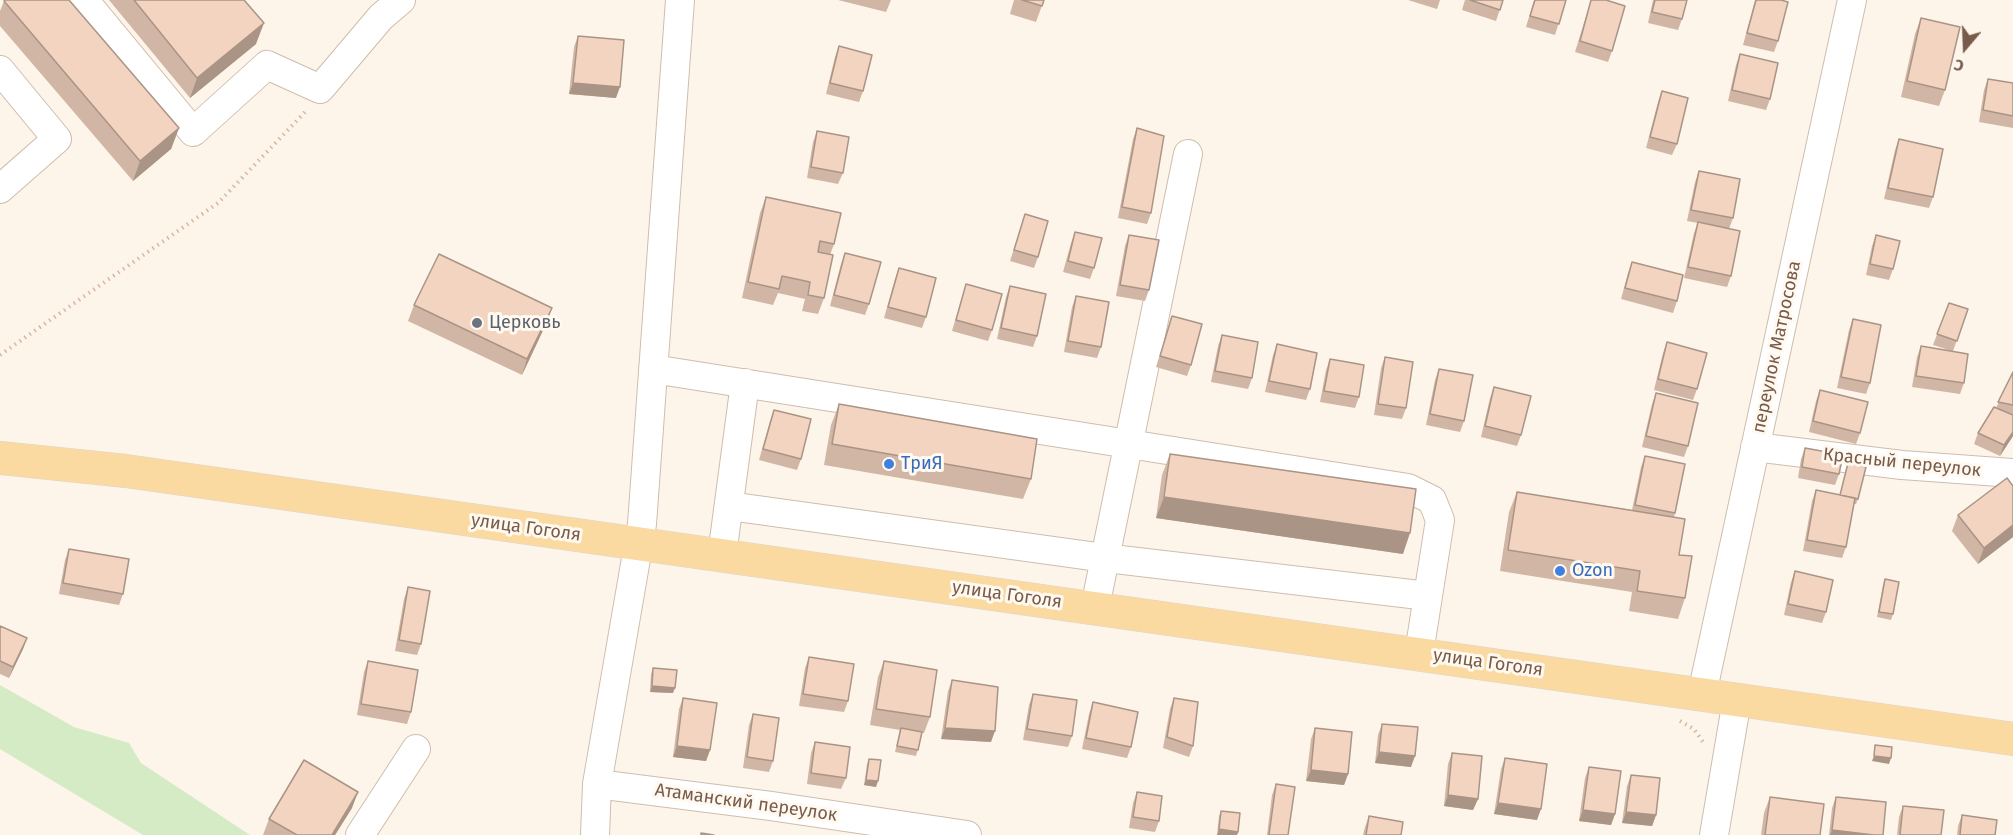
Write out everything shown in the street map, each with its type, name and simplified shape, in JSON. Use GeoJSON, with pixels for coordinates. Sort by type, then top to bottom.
{"type":"FeatureCollection","features":[{"type":"Feature","properties":{"kind":"main road","name":"улица Гоголя"},"geometry":{"type":"LineString","coordinates":[[0,458],[126,471],[2013,739]]}},
{"type":"Feature","properties":{"kind":"street"},"geometry":{"type":"LineString","coordinates":[[84,0],[193,132],[267,65],[320,89],[381,17],[401,0]]}},
{"type":"Feature","properties":{"kind":"street"},"geometry":{"type":"LineString","coordinates":[[595,835],[597,784],[639,544],[680,0]]}},
{"type":"Feature","properties":{"kind":"street","name":"переулок Матросова"},"geometry":{"type":"LineString","coordinates":[[1702,694],[1852,0]]}},
{"type":"Feature","properties":{"kind":"street"},"geometry":{"type":"LineString","coordinates":[[0,70],[57,139],[0,189]]}},
{"type":"Feature","properties":{"kind":"street"},"geometry":{"type":"LineString","coordinates":[[1095,607],[1188,154]]}},
{"type":"Feature","properties":{"kind":"street"},"geometry":{"type":"LineString","coordinates":[[653,369],[1408,488],[1432,500],[1440,520],[1419,653]]}},
{"type":"Feature","properties":{"kind":"street"},"geometry":{"type":"LineString","coordinates":[[722,555],[746,383]]}},
{"type":"Feature","properties":{"kind":"street","name":"Красный переулок"},"geometry":{"type":"LineString","coordinates":[[1755,447],[1902,465],[2013,473]]}},
{"type":"Feature","properties":{"kind":"street"},"geometry":{"type":"LineString","coordinates":[[729,506],[1105,558],[1428,596]]}},
{"type":"Feature","properties":{"kind":"street"},"geometry":{"type":"LineString","coordinates":[[1714,835],[1737,700]]}},
{"type":"Feature","properties":{"kind":"street"},"geometry":{"type":"LineString","coordinates":[[360,835],[416,749]]}},
{"type":"Feature","properties":{"kind":"street","name":"Атаманский переулок"},"geometry":{"type":"LineString","coordinates":[[597,784],[771,806],[966,835]]}},
{"type":"Feature","properties":{"kind":"path"},"geometry":{"type":"LineString","coordinates":[[0,354],[218,203],[312,105],[320,89]]}},
{"type":"Feature","properties":{"kind":"green space"},"geometry":{"type":"Polygon","coordinates":[[[0,685],[74,727],[129,743],[141,763],[250,835],[143,835],[0,749],[0,685]]]}},
{"type":"Feature","properties":{"kind":"building"},"geometry":{"type":"Polygon","coordinates":[[[5,0],[69,0],[179,128],[140,161],[5,0]]]}},
{"type":"Feature","properties":{"kind":"building"},"geometry":{"type":"Polygon","coordinates":[[[134,0],[244,0],[264,23],[197,78],[134,0]]]}},
{"type":"Feature","properties":{"kind":"building"},"geometry":{"type":"Polygon","coordinates":[[[1022,0],[1044,0],[1042,6],[1022,0]]]}},
{"type":"Feature","properties":{"kind":"building"},"geometry":{"type":"Polygon","coordinates":[[[1470,0],[1503,0],[1500,10],[1470,0]]]}},
{"type":"Feature","properties":{"kind":"building"},"geometry":{"type":"Polygon","coordinates":[[[1535,0],[1566,0],[1559,24],[1530,16],[1535,0]]]}},
{"type":"Feature","properties":{"kind":"building"},"geometry":{"type":"Polygon","coordinates":[[[1591,0],[1606,0],[1625,6],[1612,51],[1580,41],[1591,0]]]}},
{"type":"Feature","properties":{"kind":"building"},"geometry":{"type":"Polygon","coordinates":[[[1655,0],[1687,0],[1682,19],[1652,12],[1655,0]]]}},
{"type":"Feature","properties":{"kind":"building"},"geometry":{"type":"Polygon","coordinates":[[[1756,0],[1788,2],[1778,41],[1747,33],[1756,0]]]}},
{"type":"Feature","properties":{"kind":"building"},"geometry":{"type":"Polygon","coordinates":[[[1921,18],[1960,27],[1945,90],[1907,81],[1921,18]]]}},
{"type":"Feature","properties":{"kind":"building"},"geometry":{"type":"Polygon","coordinates":[[[578,36],[624,40],[620,87],[573,83],[578,36]]]}},
{"type":"Feature","properties":{"kind":"building"},"geometry":{"type":"Polygon","coordinates":[[[839,46],[872,55],[863,91],[830,83],[839,46]]]}},
{"type":"Feature","properties":{"kind":"building"},"geometry":{"type":"Polygon","coordinates":[[[1740,54],[1778,63],[1770,99],[1732,90],[1740,54]]]}},
{"type":"Feature","properties":{"kind":"building"},"geometry":{"type":"Polygon","coordinates":[[[1988,79],[2013,83],[2013,116],[1983,110],[1988,79]]]}},
{"type":"Feature","properties":{"kind":"building"},"geometry":{"type":"Polygon","coordinates":[[[1662,91],[1688,98],[1677,144],[1650,137],[1662,91]]]}},
{"type":"Feature","properties":{"kind":"building"},"geometry":{"type":"Polygon","coordinates":[[[1137,128],[1164,136],[1151,213],[1122,207],[1137,128]]]}},
{"type":"Feature","properties":{"kind":"building"},"geometry":{"type":"Polygon","coordinates":[[[817,131],[849,137],[843,173],[811,167],[817,131]]]}},
{"type":"Feature","properties":{"kind":"building"},"geometry":{"type":"Polygon","coordinates":[[[1899,139],[1943,149],[1933,197],[1888,188],[1899,139]]]}},
{"type":"Feature","properties":{"kind":"building"},"geometry":{"type":"Polygon","coordinates":[[[1699,171],[1740,179],[1733,218],[1691,210],[1699,171]]]}},
{"type":"Feature","properties":{"kind":"building"},"geometry":{"type":"Polygon","coordinates":[[[766,197],[841,213],[834,244],[820,241],[818,252],[833,255],[824,298],[808,295],[810,282],[782,276],[779,289],[748,282],[766,197]]]}},
{"type":"Feature","properties":{"kind":"building"},"geometry":{"type":"Polygon","coordinates":[[[1025,214],[1048,221],[1038,257],[1014,250],[1025,214]]]}},
{"type":"Feature","properties":{"kind":"building"},"geometry":{"type":"Polygon","coordinates":[[[1698,222],[1740,231],[1731,276],[1688,267],[1698,222]]]}},
{"type":"Feature","properties":{"kind":"building"},"geometry":{"type":"Polygon","coordinates":[[[1075,232],[1102,238],[1094,268],[1068,261],[1075,232]]]}},
{"type":"Feature","properties":{"kind":"building"},"geometry":{"type":"Polygon","coordinates":[[[1129,235],[1159,240],[1149,290],[1120,285],[1129,235]]]}},
{"type":"Feature","properties":{"kind":"building"},"geometry":{"type":"Polygon","coordinates":[[[1876,235],[1900,241],[1893,269],[1870,264],[1876,235]]]}},
{"type":"Feature","properties":{"kind":"building"},"geometry":{"type":"Polygon","coordinates":[[[845,253],[881,262],[869,304],[834,295],[845,253]]]}},
{"type":"Feature","properties":{"kind":"building","name":"Церковь"},"geometry":{"type":"Polygon","coordinates":[[[439,254],[552,308],[527,359],[414,305],[439,254]]]}},
{"type":"Feature","properties":{"kind":"building"},"geometry":{"type":"Polygon","coordinates":[[[1632,262],[1683,275],[1677,301],[1625,288],[1632,262]]]}},
{"type":"Feature","properties":{"kind":"building"},"geometry":{"type":"Polygon","coordinates":[[[899,268],[936,278],[926,317],[888,307],[899,268]]]}},
{"type":"Feature","properties":{"kind":"building"},"geometry":{"type":"Polygon","coordinates":[[[966,284],[1002,294],[992,330],[956,320],[966,284]]]}},
{"type":"Feature","properties":{"kind":"building"},"geometry":{"type":"Polygon","coordinates":[[[1010,286],[1046,294],[1037,336],[1001,328],[1010,286]]]}},
{"type":"Feature","properties":{"kind":"building"},"geometry":{"type":"Polygon","coordinates":[[[1076,296],[1109,302],[1101,347],[1068,341],[1076,296]]]}},
{"type":"Feature","properties":{"kind":"building"},"geometry":{"type":"Polygon","coordinates":[[[1949,303],[1968,309],[1957,341],[1937,334],[1949,303]]]}},
{"type":"Feature","properties":{"kind":"building"},"geometry":{"type":"Polygon","coordinates":[[[1172,316],[1202,324],[1191,365],[1160,356],[1172,316]]]}},
{"type":"Feature","properties":{"kind":"building"},"geometry":{"type":"Polygon","coordinates":[[[1853,319],[1881,325],[1870,383],[1841,377],[1853,319]]]}},
{"type":"Feature","properties":{"kind":"building"},"geometry":{"type":"Polygon","coordinates":[[[1222,335],[1258,342],[1252,378],[1215,371],[1222,335]]]}},
{"type":"Feature","properties":{"kind":"building"},"geometry":{"type":"Polygon","coordinates":[[[1667,342],[1707,353],[1697,389],[1658,379],[1667,342]]]}},
{"type":"Feature","properties":{"kind":"building"},"geometry":{"type":"Polygon","coordinates":[[[1277,344],[1317,353],[1310,389],[1269,381],[1277,344]]]}},
{"type":"Feature","properties":{"kind":"building"},"geometry":{"type":"Polygon","coordinates":[[[1921,346],[1968,354],[1964,383],[1916,376],[1921,346]]]}},
{"type":"Feature","properties":{"kind":"building"},"geometry":{"type":"Polygon","coordinates":[[[1385,357],[1413,362],[1406,408],[1378,404],[1385,357]]]}},
{"type":"Feature","properties":{"kind":"building"},"geometry":{"type":"Polygon","coordinates":[[[1330,359],[1364,365],[1359,397],[1324,391],[1330,359]]]}},
{"type":"Feature","properties":{"kind":"building"},"geometry":{"type":"Polygon","coordinates":[[[1439,369],[1473,375],[1464,421],[1430,414],[1439,369]]]}},
{"type":"Feature","properties":{"kind":"building"},"geometry":{"type":"Polygon","coordinates":[[[2013,372],[2013,405],[1998,402],[2013,372]]]}},
{"type":"Feature","properties":{"kind":"building"},"geometry":{"type":"Polygon","coordinates":[[[1494,387],[1531,396],[1521,435],[1485,426],[1494,387]]]}},
{"type":"Feature","properties":{"kind":"building"},"geometry":{"type":"Polygon","coordinates":[[[1820,390],[1868,402],[1860,433],[1813,421],[1820,390]]]}},
{"type":"Feature","properties":{"kind":"building"},"geometry":{"type":"Polygon","coordinates":[[[1656,393],[1698,403],[1688,446],[1646,436],[1656,393]]]}},
{"type":"Feature","properties":{"kind":"building"},"geometry":{"type":"Polygon","coordinates":[[[839,404],[1037,439],[1031,479],[832,444],[839,404]]]}},
{"type":"Feature","properties":{"kind":"building"},"geometry":{"type":"Polygon","coordinates":[[[1994,407],[2013,415],[2013,432],[2004,445],[1978,433],[1994,407]]]}},
{"type":"Feature","properties":{"kind":"building"},"geometry":{"type":"Polygon","coordinates":[[[774,410],[811,419],[801,459],[763,449],[774,410]]]}},
{"type":"Feature","properties":{"kind":"building"},"geometry":{"type":"Polygon","coordinates":[[[1805,448],[1843,455],[1839,474],[1802,467],[1805,448]]]}},
{"type":"Feature","properties":{"kind":"building"},"geometry":{"type":"Polygon","coordinates":[[[1170,454],[1416,489],[1410,533],[1164,497],[1170,454]]]}},
{"type":"Feature","properties":{"kind":"building"},"geometry":{"type":"Polygon","coordinates":[[[1645,456],[1685,464],[1675,513],[1635,505],[1645,456]]]}},
{"type":"Feature","properties":{"kind":"building"},"geometry":{"type":"Polygon","coordinates":[[[1848,463],[1866,467],[1858,499],[1840,495],[1848,463]]]}},
{"type":"Feature","properties":{"kind":"building"},"geometry":{"type":"Polygon","coordinates":[[[2007,478],[2013,486],[2013,525],[1984,548],[1958,515],[2007,478]]]}},
{"type":"Feature","properties":{"kind":"building"},"geometry":{"type":"Polygon","coordinates":[[[1816,490],[1855,498],[1846,547],[1807,540],[1816,490]]]}},
{"type":"Feature","properties":{"kind":"building"},"geometry":{"type":"Polygon","coordinates":[[[1517,492],[1685,519],[1679,555],[1692,556],[1685,598],[1637,591],[1640,571],[1508,550],[1517,492]]]}},
{"type":"Feature","properties":{"kind":"building"},"geometry":{"type":"Polygon","coordinates":[[[69,549],[129,559],[123,594],[63,583],[69,549]]]}},
{"type":"Feature","properties":{"kind":"building"},"geometry":{"type":"Polygon","coordinates":[[[1795,571],[1833,580],[1826,612],[1788,604],[1795,571]]]}},
{"type":"Feature","properties":{"kind":"building"},"geometry":{"type":"Polygon","coordinates":[[[1885,579],[1899,582],[1893,614],[1879,612],[1885,579]]]}},
{"type":"Feature","properties":{"kind":"building"},"geometry":{"type":"Polygon","coordinates":[[[408,587],[430,591],[421,644],[399,640],[408,587]]]}},
{"type":"Feature","properties":{"kind":"building"},"geometry":{"type":"Polygon","coordinates":[[[0,626],[27,638],[13,667],[0,661],[0,626]]]}},
{"type":"Feature","properties":{"kind":"building"},"geometry":{"type":"Polygon","coordinates":[[[809,657],[854,664],[848,701],[803,694],[809,657]]]}},
{"type":"Feature","properties":{"kind":"building"},"geometry":{"type":"Polygon","coordinates":[[[368,661],[418,670],[411,712],[361,704],[368,661]]]}},
{"type":"Feature","properties":{"kind":"building"},"geometry":{"type":"Polygon","coordinates":[[[884,661],[937,670],[930,717],[876,709],[884,661]]]}},
{"type":"Feature","properties":{"kind":"building"},"geometry":{"type":"Polygon","coordinates":[[[653,668],[677,670],[675,688],[652,686],[653,668]]]}},
{"type":"Feature","properties":{"kind":"building"},"geometry":{"type":"Polygon","coordinates":[[[952,680],[998,687],[995,731],[945,728],[952,680]]]}},
{"type":"Feature","properties":{"kind":"building"},"geometry":{"type":"Polygon","coordinates":[[[1033,694],[1077,700],[1072,736],[1027,729],[1033,694]]]}},
{"type":"Feature","properties":{"kind":"building"},"geometry":{"type":"Polygon","coordinates":[[[683,698],[717,703],[710,750],[677,746],[683,698]]]}},
{"type":"Feature","properties":{"kind":"building"},"geometry":{"type":"Polygon","coordinates":[[[1174,698],[1198,702],[1193,746],[1167,737],[1174,698]]]}},
{"type":"Feature","properties":{"kind":"building"},"geometry":{"type":"Polygon","coordinates":[[[1093,702],[1138,712],[1131,747],[1086,738],[1093,702]]]}},
{"type":"Feature","properties":{"kind":"building"},"geometry":{"type":"Polygon","coordinates":[[[753,714],[779,718],[773,761],[747,757],[753,714]]]}},
{"type":"Feature","properties":{"kind":"building"},"geometry":{"type":"Polygon","coordinates":[[[1382,724],[1418,727],[1415,756],[1379,752],[1382,724]]]}},
{"type":"Feature","properties":{"kind":"building"},"geometry":{"type":"Polygon","coordinates":[[[901,728],[922,732],[918,750],[897,746],[901,728]]]}},
{"type":"Feature","properties":{"kind":"building"},"geometry":{"type":"Polygon","coordinates":[[[1315,728],[1352,732],[1348,774],[1311,770],[1315,728]]]}},
{"type":"Feature","properties":{"kind":"building"},"geometry":{"type":"Polygon","coordinates":[[[815,742],[850,747],[846,778],[811,773],[815,742]]]}},
{"type":"Feature","properties":{"kind":"building"},"geometry":{"type":"Polygon","coordinates":[[[1875,745],[1892,747],[1891,758],[1874,756],[1875,745]]]}},
{"type":"Feature","properties":{"kind":"building"},"geometry":{"type":"Polygon","coordinates":[[[1452,753],[1482,756],[1478,799],[1448,795],[1452,753]]]}},
{"type":"Feature","properties":{"kind":"building"},"geometry":{"type":"Polygon","coordinates":[[[1505,758],[1547,764],[1541,809],[1498,803],[1505,758]]]}},
{"type":"Feature","properties":{"kind":"building"},"geometry":{"type":"Polygon","coordinates":[[[869,759],[881,760],[878,781],[866,780],[869,759]]]}},
{"type":"Feature","properties":{"kind":"building"},"geometry":{"type":"Polygon","coordinates":[[[304,760],[358,792],[332,835],[297,835],[269,819],[304,760]]]}},
{"type":"Feature","properties":{"kind":"building"},"geometry":{"type":"Polygon","coordinates":[[[1589,767],[1621,771],[1615,814],[1583,810],[1589,767]]]}},
{"type":"Feature","properties":{"kind":"building"},"geometry":{"type":"Polygon","coordinates":[[[1631,775],[1660,778],[1656,815],[1626,812],[1631,775]]]}},
{"type":"Feature","properties":{"kind":"building"},"geometry":{"type":"Polygon","coordinates":[[[1276,784],[1295,787],[1288,835],[1269,835],[1276,784]]]}},
{"type":"Feature","properties":{"kind":"building"},"geometry":{"type":"Polygon","coordinates":[[[1137,792],[1162,796],[1159,821],[1133,817],[1137,792]]]}},
{"type":"Feature","properties":{"kind":"building"},"geometry":{"type":"Polygon","coordinates":[[[1770,797],[1824,804],[1820,835],[1765,835],[1770,797]]]}},
{"type":"Feature","properties":{"kind":"building"},"geometry":{"type":"Polygon","coordinates":[[[1836,797],[1886,802],[1883,835],[1832,830],[1836,797]]]}},
{"type":"Feature","properties":{"kind":"building"},"geometry":{"type":"Polygon","coordinates":[[[1903,806],[1944,810],[1941,835],[1900,835],[1903,806]]]}},
{"type":"Feature","properties":{"kind":"building"},"geometry":{"type":"Polygon","coordinates":[[[1221,811],[1240,813],[1238,832],[1219,829],[1221,811]]]}},
{"type":"Feature","properties":{"kind":"building"},"geometry":{"type":"Polygon","coordinates":[[[1962,815],[1997,820],[1995,835],[1960,835],[1962,815]]]}},
{"type":"Feature","properties":{"kind":"building"},"geometry":{"type":"Polygon","coordinates":[[[1369,816],[1403,822],[1401,835],[1366,835],[1369,816]]]}},
{"type":"Feature","properties":{"kind":"place","name":"Церковь"},"geometry":{"type":"Point","coordinates":[477,323]}},
{"type":"Feature","properties":{"kind":"place","name":"ТриЯ"},"geometry":{"type":"Point","coordinates":[889,464]}},
{"type":"Feature","properties":{"kind":"place","name":"Ozon"},"geometry":{"type":"Point","coordinates":[1560,571]}}]}
